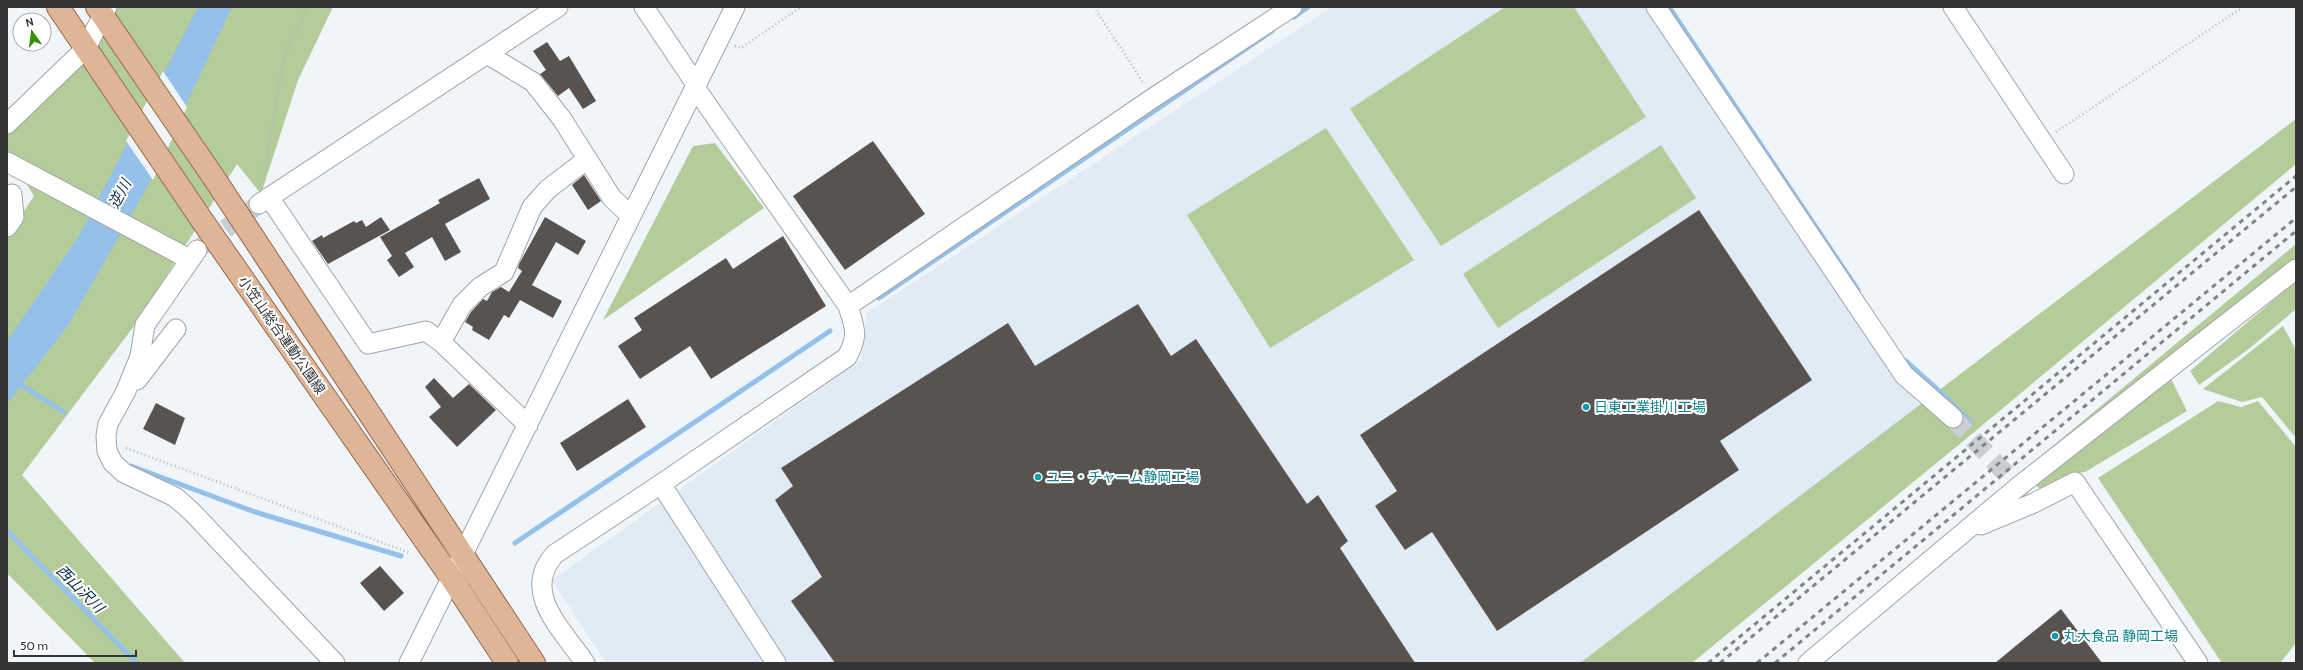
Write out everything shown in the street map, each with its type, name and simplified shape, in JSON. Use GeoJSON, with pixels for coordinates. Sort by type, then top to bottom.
{"type":"FeatureCollection","features":[{"type":"Feature","properties":{"kind":"main road","name":"小笠山総合運動公園線"},"geometry":{"type":"LineString","coordinates":[[58,7],[199,216],[452,579],[507,663]]}},
{"type":"Feature","properties":{"kind":"main road","name":"小笠山総合運動公園線"},"geometry":{"type":"LineString","coordinates":[[105,15],[216,181],[462,557],[534,663]]}},
{"type":"Feature","properties":{"kind":"street"},"geometry":{"type":"LineString","coordinates":[[528,425],[441,342],[426,331],[368,344],[264,201],[558,7]]}},
{"type":"Feature","properties":{"kind":"street"},"geometry":{"type":"LineString","coordinates":[[585,663],[548,609],[541,595],[540,581],[545,564],[554,554],[661,484],[847,357],[855,342],[855,326],[848,306],[696,88],[644,7]]}},
{"type":"Feature","properties":{"kind":"street"},"geometry":{"type":"LineString","coordinates":[[409,663],[735,7]]}},
{"type":"Feature","properties":{"kind":"street"},"geometry":{"type":"LineString","coordinates":[[848,306],[1153,98],[1292,7]]}},
{"type":"Feature","properties":{"kind":"street"},"geometry":{"type":"LineString","coordinates":[[1656,7],[1904,375],[1953,418]]}},
{"type":"Feature","properties":{"kind":"street"},"geometry":{"type":"LineString","coordinates":[[1953,7],[2064,174]]}},
{"type":"Feature","properties":{"kind":"street"},"geometry":{"type":"LineString","coordinates":[[7,124],[92,56],[105,15]]}},
{"type":"Feature","properties":{"kind":"street"},"geometry":{"type":"LineString","coordinates":[[487,54],[533,82],[562,119],[586,160],[612,198],[631,216]]}},
{"type":"Feature","properties":{"kind":"street"},"geometry":{"type":"LineString","coordinates":[[441,342],[462,305],[480,287],[504,272],[532,207],[548,189],[586,160]]}},
{"type":"Feature","properties":{"kind":"street"},"geometry":{"type":"LineString","coordinates":[[7,162],[34,177],[193,254],[145,325],[140,356],[126,391],[108,424],[106,436],[107,450],[113,463],[124,473],[175,497],[191,511],[335,663]]}},
{"type":"Feature","properties":{"kind":"street"},"geometry":{"type":"LineString","coordinates":[[7,227],[14,217],[10,196],[34,177]]}},
{"type":"Feature","properties":{"kind":"street"},"geometry":{"type":"LineString","coordinates":[[1808,663],[2019,486],[2296,269]]}},
{"type":"Feature","properties":{"kind":"street"},"geometry":{"type":"LineString","coordinates":[[126,391],[138,378],[176,328]]}},
{"type":"Feature","properties":{"kind":"street"},"geometry":{"type":"LineString","coordinates":[[1963,532],[2034,503],[2075,482],[2198,663]]}},
{"type":"Feature","properties":{"kind":"street"},"geometry":{"type":"LineString","coordinates":[[661,484],[776,663]]}},
{"type":"Feature","properties":{"kind":"path"},"geometry":{"type":"LineString","coordinates":[[264,201],[284,56],[308,7]]}},
{"type":"Feature","properties":{"kind":"path"},"geometry":{"type":"LineString","coordinates":[[719,41],[740,48],[801,7]]}},
{"type":"Feature","properties":{"kind":"path"},"geometry":{"type":"LineString","coordinates":[[1094,7],[1153,98]]}},
{"type":"Feature","properties":{"kind":"path"},"geometry":{"type":"LineString","coordinates":[[2042,141],[2243,7]]}},
{"type":"Feature","properties":{"kind":"path"},"geometry":{"type":"LineString","coordinates":[[108,424],[118,446],[414,554]]}},
{"type":"Feature","properties":{"kind":"shaded area"},"geometry":{"type":"Polygon","coordinates":[[[1332,7],[1644,7],[1932,424],[1640,663],[606,663],[552,580],[861,360],[867,313],[1332,7]]]}},
{"type":"Feature","properties":{"kind":"green space"},"geometry":{"type":"Polygon","coordinates":[[[113,7],[333,7],[298,80],[261,194],[237,164],[137,322],[22,475],[185,663],[95,663],[7,573],[7,236],[34,196],[7,152],[7,135],[113,7]]]}},
{"type":"Feature","properties":{"kind":"green space"},"geometry":{"type":"Polygon","coordinates":[[[1505,7],[1574,7],[1646,117],[1441,246],[1350,109],[1505,7]]]}},
{"type":"Feature","properties":{"kind":"green space"},"geometry":{"type":"Polygon","coordinates":[[[2296,119],[2296,164],[1961,443],[1692,663],[1580,663],[2296,119]]]}},
{"type":"Feature","properties":{"kind":"green space"},"geometry":{"type":"Polygon","coordinates":[[[1326,128],[1414,260],[1270,348],[1187,215],[1326,128]]]}},
{"type":"Feature","properties":{"kind":"green space"},"geometry":{"type":"Polygon","coordinates":[[[715,143],[764,208],[603,320],[693,146],[715,143]]]}},
{"type":"Feature","properties":{"kind":"green space"},"geometry":{"type":"Polygon","coordinates":[[[1661,145],[1696,198],[1498,328],[1463,274],[1661,145]]]}},
{"type":"Feature","properties":{"kind":"green space"},"geometry":{"type":"Polygon","coordinates":[[[2296,244],[2296,263],[2204,335],[2018,475],[2296,244]]]}},
{"type":"Feature","properties":{"kind":"green space"},"geometry":{"type":"Polygon","coordinates":[[[2296,281],[2296,309],[2250,348],[2199,385],[2190,371],[2296,281]]]}},
{"type":"Feature","properties":{"kind":"green space"},"geometry":{"type":"Polygon","coordinates":[[[2283,326],[2296,350],[2296,438],[2262,397],[2242,402],[2203,389],[2283,326]]]}},
{"type":"Feature","properties":{"kind":"green space"},"geometry":{"type":"Polygon","coordinates":[[[2171,379],[2187,411],[2085,472],[2071,473],[2040,489],[2033,483],[2171,379]]]}},
{"type":"Feature","properties":{"kind":"green space"},"geometry":{"type":"Polygon","coordinates":[[[2218,401],[2241,407],[2258,401],[2296,447],[2296,643],[2280,663],[2222,663],[2098,478],[2218,401]]]}},
{"type":"Feature","properties":{"kind":"water","name":"逆川"},"geometry":{"type":"Polygon","coordinates":[[[198,7],[232,7],[146,189],[67,327],[7,404],[7,341],[80,234],[198,7]]]}},
{"type":"Feature","properties":{"kind":"pier"},"geometry":{"type":"Polygon","coordinates":[[[163,71],[187,107],[153,180],[126,141],[163,71]]]}},
{"type":"Feature","properties":{"kind":"building"},"geometry":{"type":"Polygon","coordinates":[[[547,42],[560,61],[569,56],[596,101],[583,109],[569,88],[558,96],[540,74],[546,70],[533,51],[547,42]]]}},
{"type":"Feature","properties":{"kind":"building"},"geometry":{"type":"Polygon","coordinates":[[[873,141],[925,214],[845,270],[793,196],[873,141]]]}},
{"type":"Feature","properties":{"kind":"building"},"geometry":{"type":"Polygon","coordinates":[[[584,175],[601,201],[588,210],[572,185],[584,175]]]}},
{"type":"Feature","properties":{"kind":"building"},"geometry":{"type":"Polygon","coordinates":[[[479,178],[490,199],[445,224],[461,252],[445,261],[432,237],[405,253],[414,267],[399,277],[387,260],[392,256],[380,237],[440,203],[438,200],[479,178]]]}},
{"type":"Feature","properties":{"kind":"building","name":"日東工業掛川工場"},"geometry":{"type":"Polygon","coordinates":[[[1699,210],[1812,380],[1720,441],[1739,470],[1497,631],[1432,532],[1405,550],[1375,506],[1397,491],[1360,435],[1699,210]]]}},
{"type":"Feature","properties":{"kind":"building"},"geometry":{"type":"Polygon","coordinates":[[[381,217],[390,230],[328,264],[312,241],[322,235],[323,238],[354,221],[356,223],[362,220],[366,227],[381,217]]]}},
{"type":"Feature","properties":{"kind":"building"},"geometry":{"type":"Polygon","coordinates":[[[545,217],[586,241],[578,255],[556,242],[532,285],[562,301],[553,318],[520,300],[509,318],[504,315],[489,340],[472,330],[473,327],[465,322],[471,312],[483,299],[487,301],[492,292],[501,287],[509,292],[522,271],[518,268],[519,264],[545,217]]]}},
{"type":"Feature","properties":{"kind":"building"},"geometry":{"type":"Polygon","coordinates":[[[783,236],[826,306],[711,379],[690,346],[640,379],[618,346],[642,330],[634,318],[726,258],[733,269],[783,236]]]}},
{"type":"Feature","properties":{"kind":"building","name":"ユニ・チャーム静岡工場"},"geometry":{"type":"Polygon","coordinates":[[[1138,304],[1171,356],[1196,339],[1307,504],[1318,495],[1348,541],[1340,548],[1415,663],[835,663],[791,601],[822,577],[775,500],[793,486],[781,468],[1008,323],[1035,366],[1138,304]]]}},
{"type":"Feature","properties":{"kind":"building"},"geometry":{"type":"Polygon","coordinates":[[[434,378],[453,398],[469,384],[496,410],[457,447],[429,417],[441,407],[425,387],[434,378]]]}},
{"type":"Feature","properties":{"kind":"building"},"geometry":{"type":"Polygon","coordinates":[[[628,399],[646,427],[577,471],[560,443],[628,399]]]}},
{"type":"Feature","properties":{"kind":"building"},"geometry":{"type":"Polygon","coordinates":[[[156,403],[185,418],[175,445],[143,429],[156,403]]]}},
{"type":"Feature","properties":{"kind":"building"},"geometry":{"type":"Polygon","coordinates":[[[380,566],[404,593],[384,611],[360,583],[380,566]]]}},
{"type":"Feature","properties":{"kind":"building","name":"丸大食品 静岡工場"},"geometry":{"type":"Polygon","coordinates":[[[2061,609],[2102,663],[1995,663],[2061,609]]]}},
{"type":"Feature","properties":{"kind":"waterway"},"geometry":{"type":"LineString","coordinates":[[1294,17],[1308,7]]}},
{"type":"Feature","properties":{"kind":"waterway"},"geometry":{"type":"LineString","coordinates":[[1669,7],[1858,290]]}},
{"type":"Feature","properties":{"kind":"waterway"},"geometry":{"type":"LineString","coordinates":[[879,298],[1272,31]]}},
{"type":"Feature","properties":{"kind":"waterway"},"geometry":{"type":"LineString","coordinates":[[515,543],[830,331]]}},
{"type":"Feature","properties":{"kind":"waterway"},"geometry":{"type":"LineString","coordinates":[[1906,361],[1946,397],[1970,422]]}},
{"type":"Feature","properties":{"kind":"waterway"},"geometry":{"type":"LineString","coordinates":[[7,376],[64,412]]}},
{"type":"Feature","properties":{"kind":"waterway"},"geometry":{"type":"LineString","coordinates":[[131,466],[255,512],[401,556]]}},
{"type":"Feature","properties":{"kind":"waterway","name":"西山沢川"},"geometry":{"type":"LineString","coordinates":[[7,531],[137,663]]}},
{"type":"Feature","properties":{"kind":"tunnel"},"geometry":{"type":"LineString","coordinates":[[202,246],[259,204]]}},
{"type":"Feature","properties":{"kind":"tunnel"},"geometry":{"type":"LineString","coordinates":[[1953,418],[2034,503]]}},
{"type":"Feature","properties":{"kind":"railway"},"geometry":{"type":"LineString","coordinates":[[1708,663],[2296,176]]}},
{"type":"Feature","properties":{"kind":"railway"},"geometry":{"type":"LineString","coordinates":[[1720,663],[2296,187]]}},
{"type":"Feature","properties":{"kind":"railway"},"geometry":{"type":"LineString","coordinates":[[1757,663],[2296,218]]}},
{"type":"Feature","properties":{"kind":"railway"},"geometry":{"type":"LineString","coordinates":[[1775,663],[2296,231]]}},
{"type":"Feature","properties":{"kind":"place","name":"日東工業掛川工場"},"geometry":{"type":"Point","coordinates":[1586,407]}},
{"type":"Feature","properties":{"kind":"place","name":"ユニ・チャーム静岡工場"},"geometry":{"type":"Point","coordinates":[1038,477]}},
{"type":"Feature","properties":{"kind":"place","name":"丸大食品 静岡工場"},"geometry":{"type":"Point","coordinates":[2055,636]}}]}
